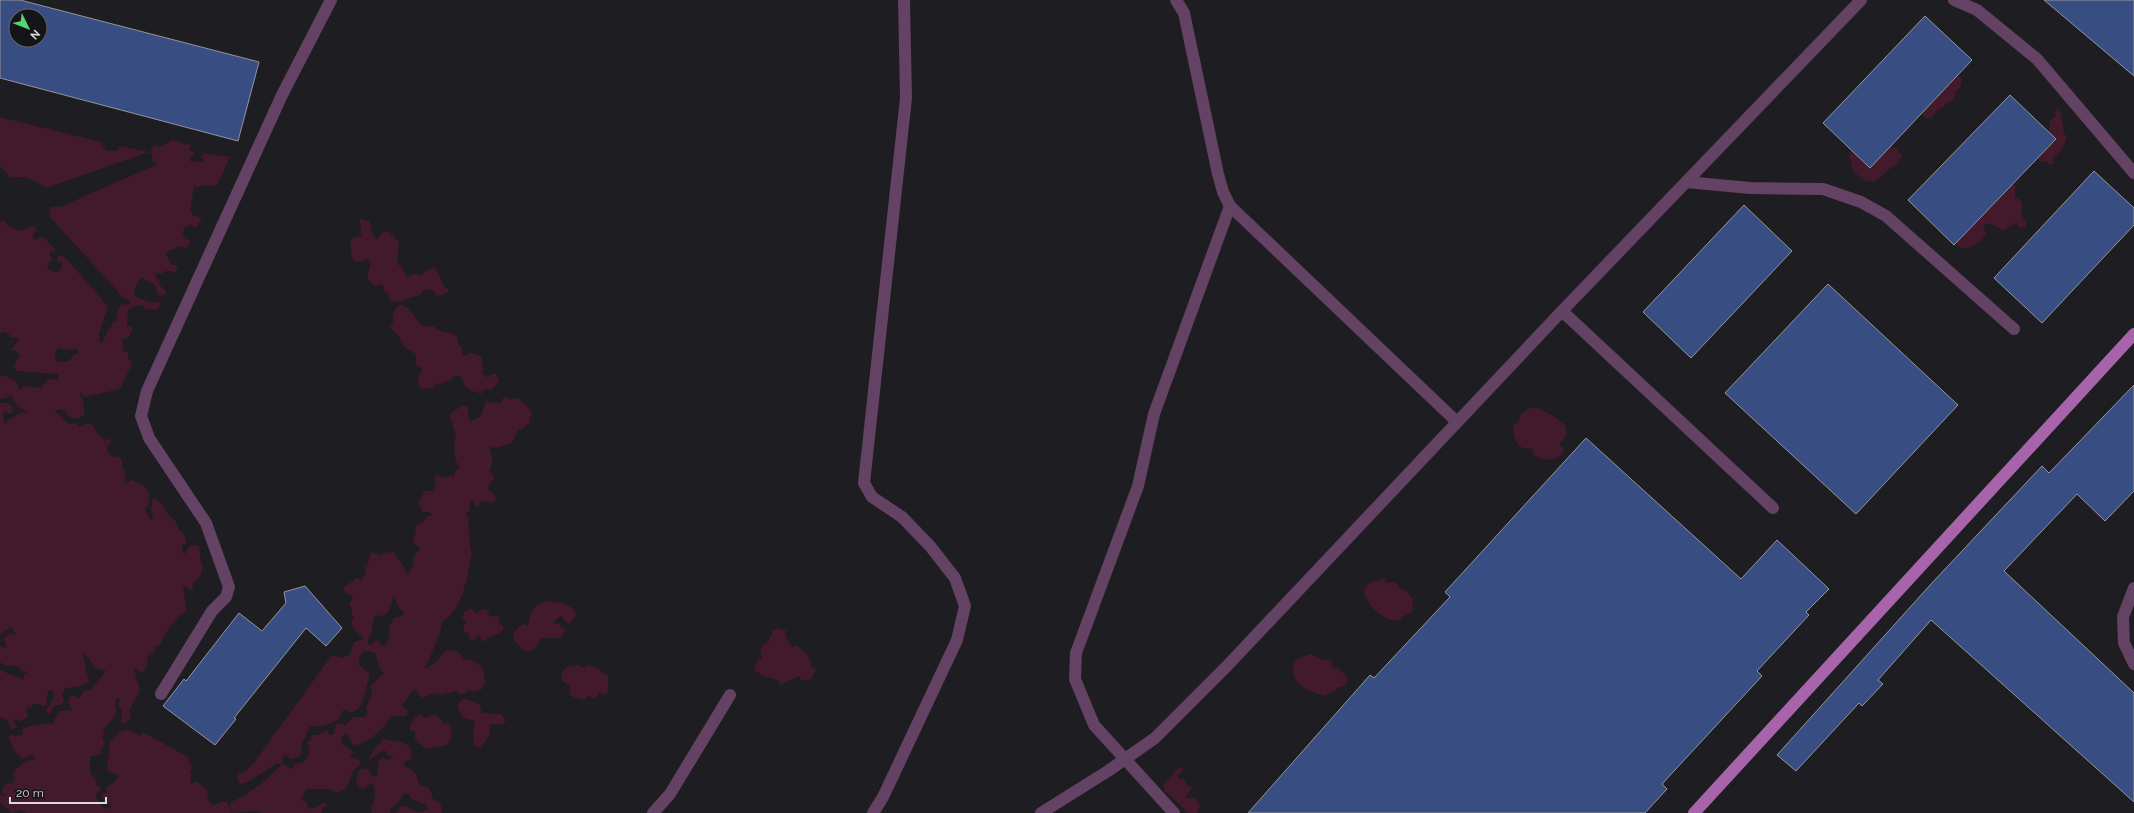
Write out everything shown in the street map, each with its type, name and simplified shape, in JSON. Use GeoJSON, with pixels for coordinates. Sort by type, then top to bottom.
{"type":"FeatureCollection","features":[{"type":"Feature","properties":{"kind":"main road"},"geometry":{"type":"LineString","coordinates":[[1694,813],[2134,334]]}},
{"type":"Feature","properties":{"kind":"street"},"geometry":{"type":"LineString","coordinates":[[161,694],[212,611],[226,597],[229,586],[206,523],[149,438],[141,416],[147,391],[279,102],[331,0]]}},
{"type":"Feature","properties":{"kind":"street"},"geometry":{"type":"LineString","coordinates":[[873,813],[883,797],[957,640],[965,606],[955,578],[930,546],[902,517],[872,497],[864,483],[906,98],[904,0]]}},
{"type":"Feature","properties":{"kind":"street"},"geometry":{"type":"LineString","coordinates":[[1176,0],[1184,13],[1218,174],[1223,192],[1230,206],[1457,422]]}},
{"type":"Feature","properties":{"kind":"street"},"geometry":{"type":"LineString","coordinates":[[1954,0],[1977,10],[2037,59],[2134,173]]}},
{"type":"Feature","properties":{"kind":"street"},"geometry":{"type":"LineString","coordinates":[[1041,813],[1126,759],[1155,738],[1221,672],[1562,310],[1859,1]]}},
{"type":"Feature","properties":{"kind":"street"},"geometry":{"type":"LineString","coordinates":[[1686,182],[1750,188],[1823,189],[1861,202],[1886,216],[2014,329]]}},
{"type":"Feature","properties":{"kind":"street"},"geometry":{"type":"LineString","coordinates":[[1174,813],[1094,725],[1075,679],[1076,653],[1138,486],[1154,414],[1230,206]]}},
{"type":"Feature","properties":{"kind":"street"},"geometry":{"type":"LineString","coordinates":[[1562,310],[1773,508]]}},
{"type":"Feature","properties":{"kind":"street"},"geometry":{"type":"LineString","coordinates":[[2134,588],[2123,617],[2124,642],[2134,664]]}},
{"type":"Feature","properties":{"kind":"street"},"geometry":{"type":"LineString","coordinates":[[653,813],[670,794],[730,695]]}},
{"type":"Feature","properties":{"kind":"shaded area"},"geometry":{"type":"Polygon","coordinates":[[[1955,74],[1962,78],[1960,88],[1955,92],[1955,96],[1952,101],[1945,104],[1943,108],[1939,109],[1931,118],[1926,118],[1917,107],[1955,74]]]}},
{"type":"Feature","properties":{"kind":"shaded area"},"geometry":{"type":"Polygon","coordinates":[[[2057,108],[2060,110],[2064,130],[2063,133],[2067,136],[2063,148],[2052,159],[2054,164],[2051,165],[2044,161],[2041,162],[2038,159],[2056,140],[2049,132],[2050,120],[2056,116],[2054,112],[2057,108]]]}},
{"type":"Feature","properties":{"kind":"shaded area"},"geometry":{"type":"Polygon","coordinates":[[[0,117],[101,142],[106,151],[117,151],[119,146],[149,152],[46,188],[29,179],[21,177],[11,178],[0,166],[0,117]]]}},
{"type":"Feature","properties":{"kind":"shaded area"},"geometry":{"type":"Polygon","coordinates":[[[172,140],[178,141],[184,145],[188,143],[191,146],[188,149],[195,153],[190,158],[191,162],[204,161],[201,157],[204,153],[230,157],[217,185],[194,187],[190,211],[194,216],[202,217],[196,228],[190,225],[184,228],[183,234],[185,239],[191,240],[187,248],[178,246],[166,253],[171,265],[178,266],[175,273],[168,271],[161,274],[156,273],[155,278],[160,280],[159,284],[166,292],[165,295],[158,295],[156,286],[141,277],[135,288],[134,295],[141,299],[147,302],[161,302],[158,309],[146,309],[139,305],[128,310],[127,326],[133,327],[129,337],[122,339],[124,351],[128,353],[128,358],[133,362],[120,389],[85,397],[79,391],[84,404],[84,414],[79,418],[71,418],[63,410],[54,410],[69,424],[76,423],[79,427],[88,423],[93,425],[97,433],[105,441],[109,438],[112,442],[107,446],[108,452],[114,458],[119,456],[122,460],[122,467],[126,474],[124,480],[126,484],[132,480],[143,485],[149,493],[149,504],[145,508],[149,518],[153,520],[151,509],[153,498],[162,504],[167,513],[176,522],[178,530],[183,532],[187,543],[182,545],[184,555],[190,545],[199,546],[203,566],[200,576],[192,584],[194,588],[190,590],[185,585],[183,588],[187,611],[171,625],[164,635],[161,644],[156,646],[155,652],[149,653],[146,668],[142,673],[137,669],[133,669],[137,676],[134,678],[138,682],[140,691],[129,710],[131,718],[126,723],[121,723],[122,710],[118,706],[120,698],[115,699],[115,716],[102,731],[106,735],[102,737],[105,745],[101,749],[101,754],[90,757],[90,773],[97,780],[96,785],[100,787],[101,791],[96,793],[96,796],[98,801],[104,807],[109,809],[112,806],[107,804],[102,797],[103,793],[107,793],[106,788],[115,782],[119,776],[108,771],[107,763],[110,750],[109,743],[123,730],[130,731],[140,736],[143,732],[188,757],[192,768],[190,772],[192,776],[190,780],[191,784],[196,781],[206,789],[208,794],[207,799],[213,805],[227,802],[230,809],[231,802],[237,800],[266,780],[282,763],[276,764],[246,783],[240,784],[237,780],[238,774],[244,772],[253,764],[332,655],[342,658],[350,654],[354,642],[364,639],[351,626],[352,620],[355,617],[351,614],[352,608],[349,605],[353,597],[344,591],[344,588],[356,578],[361,580],[366,574],[364,566],[368,564],[371,552],[380,555],[385,552],[389,553],[393,551],[403,565],[407,575],[413,566],[413,556],[421,549],[414,543],[413,538],[416,534],[415,528],[418,524],[423,523],[427,516],[433,515],[429,512],[423,512],[419,504],[420,499],[425,491],[435,491],[435,476],[438,475],[443,478],[452,476],[453,478],[456,470],[459,468],[455,458],[454,441],[456,436],[450,416],[451,413],[462,406],[466,406],[469,410],[468,415],[470,422],[481,416],[486,401],[493,403],[496,401],[499,404],[504,397],[508,397],[512,400],[514,398],[520,399],[533,415],[529,417],[530,421],[524,428],[518,430],[512,443],[496,448],[489,447],[492,461],[489,470],[495,478],[489,484],[488,490],[493,493],[496,498],[493,503],[481,501],[479,506],[475,506],[474,502],[470,501],[470,510],[466,513],[468,516],[470,548],[472,553],[466,581],[460,601],[449,616],[442,622],[440,633],[425,669],[430,665],[433,665],[446,650],[457,651],[465,660],[471,659],[482,667],[485,682],[482,689],[474,692],[469,690],[465,694],[460,694],[457,691],[439,695],[435,693],[422,698],[414,689],[401,706],[409,711],[406,716],[391,716],[375,735],[358,744],[353,745],[347,733],[341,739],[342,744],[354,752],[350,757],[359,759],[361,763],[352,773],[347,788],[337,793],[328,789],[306,789],[301,800],[307,802],[308,807],[311,809],[326,802],[327,807],[323,808],[321,813],[261,813],[256,811],[233,813],[231,811],[231,813],[26,813],[20,810],[12,813],[0,803],[0,795],[6,797],[3,793],[3,787],[6,784],[12,783],[15,778],[13,773],[26,762],[35,760],[33,754],[22,759],[16,753],[8,737],[11,734],[15,737],[23,734],[22,729],[30,726],[54,723],[56,716],[60,712],[66,710],[73,711],[68,701],[70,697],[74,695],[79,698],[84,691],[91,689],[106,671],[95,668],[87,656],[83,654],[89,682],[82,686],[66,688],[62,693],[64,701],[61,705],[55,705],[51,713],[47,714],[46,709],[52,701],[52,690],[48,691],[46,704],[43,707],[40,704],[32,704],[32,709],[29,706],[26,709],[28,717],[20,722],[16,718],[13,722],[18,727],[10,729],[8,721],[2,717],[0,718],[0,670],[24,680],[24,674],[28,672],[22,671],[15,665],[5,666],[0,662],[0,646],[6,648],[4,638],[9,634],[16,635],[10,627],[0,635],[0,403],[7,403],[12,406],[13,412],[9,414],[4,411],[3,417],[6,425],[7,421],[19,413],[29,412],[17,407],[11,395],[0,399],[0,377],[5,375],[17,382],[19,390],[24,386],[41,388],[49,379],[59,380],[58,374],[16,371],[14,365],[20,355],[15,350],[10,350],[19,340],[17,337],[11,338],[8,333],[2,332],[0,335],[0,222],[4,220],[7,225],[20,231],[34,226],[37,231],[32,234],[35,240],[42,236],[55,249],[55,252],[50,251],[50,256],[54,260],[50,261],[47,268],[55,272],[59,272],[62,264],[57,262],[58,256],[63,255],[108,306],[99,334],[100,343],[104,340],[113,322],[118,320],[116,315],[121,304],[130,305],[130,302],[122,296],[49,216],[51,207],[60,207],[158,164],[153,162],[151,149],[155,145],[160,147],[172,140]],[[59,348],[55,352],[55,358],[58,362],[68,362],[73,356],[79,353],[76,348],[71,350],[59,348]],[[394,597],[389,609],[383,616],[380,617],[376,614],[374,617],[368,644],[372,645],[375,640],[379,641],[382,647],[389,640],[389,627],[395,617],[401,617],[404,612],[399,608],[394,597]],[[367,651],[363,652],[359,658],[359,665],[370,674],[362,704],[357,710],[349,713],[347,710],[342,711],[338,720],[324,726],[310,726],[301,746],[302,751],[299,757],[291,759],[286,755],[283,755],[282,763],[291,769],[296,764],[302,763],[308,756],[310,748],[306,742],[311,740],[312,735],[319,735],[328,730],[329,735],[333,735],[336,725],[342,723],[345,726],[353,717],[365,717],[367,713],[366,707],[372,694],[370,686],[384,673],[380,669],[375,653],[367,651]]]}},
{"type":"Feature","properties":{"kind":"shaded area"},"geometry":{"type":"Polygon","coordinates":[[[1891,146],[1897,148],[1902,157],[1874,182],[1863,180],[1853,171],[1849,154],[1851,150],[1858,147],[1891,146]]]}},
{"type":"Feature","properties":{"kind":"shaded area"},"geometry":{"type":"Polygon","coordinates":[[[2013,183],[2015,186],[2015,198],[2019,199],[2023,204],[2021,211],[2023,220],[2027,222],[2025,227],[2018,227],[2017,222],[2003,231],[1996,226],[1987,223],[1983,226],[1986,233],[1982,240],[1971,247],[1959,247],[1956,242],[2013,183]]]}},
{"type":"Feature","properties":{"kind":"shaded area"},"geometry":{"type":"Polygon","coordinates":[[[362,219],[370,222],[373,236],[378,239],[381,233],[388,231],[399,242],[397,264],[402,267],[407,277],[412,274],[422,275],[424,271],[434,268],[445,287],[448,289],[448,292],[443,295],[436,295],[434,291],[425,289],[419,296],[410,297],[402,301],[394,301],[389,299],[388,293],[384,292],[384,286],[381,284],[377,286],[372,284],[367,278],[371,262],[366,259],[362,262],[356,262],[352,258],[350,242],[353,238],[363,236],[360,232],[361,228],[359,220],[362,219]]]}},
{"type":"Feature","properties":{"kind":"shaded area"},"geometry":{"type":"Polygon","coordinates":[[[399,305],[408,309],[422,325],[431,325],[444,333],[450,332],[457,337],[458,344],[462,347],[463,356],[471,353],[481,356],[483,369],[482,373],[488,378],[491,374],[497,374],[499,380],[492,390],[485,389],[480,395],[477,391],[473,392],[465,387],[461,376],[454,376],[451,380],[445,381],[442,384],[437,383],[434,387],[421,389],[418,379],[419,374],[423,370],[416,364],[416,354],[403,345],[399,336],[390,328],[394,319],[392,314],[399,305]]]}},
{"type":"Feature","properties":{"kind":"shaded area"},"geometry":{"type":"Polygon","coordinates":[[[1532,407],[1545,411],[1565,425],[1567,435],[1559,444],[1565,449],[1563,453],[1555,458],[1546,460],[1541,459],[1533,454],[1532,448],[1524,449],[1515,439],[1513,426],[1519,421],[1521,414],[1532,407]]]}},
{"type":"Feature","properties":{"kind":"shaded area"},"geometry":{"type":"Polygon","coordinates":[[[1382,578],[1385,579],[1386,583],[1392,582],[1398,584],[1400,589],[1406,590],[1413,599],[1412,612],[1402,617],[1400,620],[1388,619],[1382,616],[1367,600],[1364,589],[1371,582],[1376,580],[1378,583],[1382,578]]]}},
{"type":"Feature","properties":{"kind":"shaded area"},"geometry":{"type":"Polygon","coordinates":[[[547,601],[561,603],[573,608],[576,615],[569,624],[564,621],[562,615],[554,621],[554,623],[559,624],[565,630],[561,638],[542,638],[532,651],[525,651],[514,640],[513,635],[518,627],[524,624],[528,626],[530,616],[536,605],[547,601]]]}},
{"type":"Feature","properties":{"kind":"shaded area"},"geometry":{"type":"Polygon","coordinates":[[[470,609],[474,610],[476,613],[483,609],[490,611],[488,615],[492,617],[497,615],[500,618],[498,623],[503,626],[503,631],[481,642],[480,635],[476,637],[475,641],[470,639],[469,633],[464,632],[463,627],[466,622],[462,617],[464,612],[470,609]]]}},
{"type":"Feature","properties":{"kind":"shaded area"},"geometry":{"type":"Polygon","coordinates":[[[778,628],[787,631],[785,635],[792,647],[796,645],[807,654],[812,667],[816,670],[811,679],[802,681],[799,676],[780,685],[779,680],[765,677],[754,670],[756,663],[762,657],[760,650],[763,645],[768,643],[773,630],[778,628]]]}},
{"type":"Feature","properties":{"kind":"shaded area"},"geometry":{"type":"Polygon","coordinates":[[[1311,654],[1322,660],[1331,660],[1333,668],[1338,668],[1347,677],[1347,682],[1343,687],[1340,687],[1325,696],[1311,691],[1300,684],[1293,674],[1293,667],[1296,659],[1311,654]]]}},
{"type":"Feature","properties":{"kind":"shaded area"},"geometry":{"type":"Polygon","coordinates":[[[570,665],[574,667],[578,665],[584,668],[588,665],[594,666],[608,676],[608,693],[604,695],[599,692],[598,696],[594,699],[589,696],[583,700],[573,697],[569,693],[570,686],[562,681],[561,678],[563,672],[570,665]]]}},
{"type":"Feature","properties":{"kind":"shaded area"},"geometry":{"type":"Polygon","coordinates":[[[463,699],[468,699],[480,705],[482,713],[501,714],[506,721],[502,724],[489,725],[489,734],[480,748],[474,745],[473,732],[475,721],[463,718],[458,708],[458,704],[463,699]]]}},
{"type":"Feature","properties":{"kind":"shaded area"},"geometry":{"type":"Polygon","coordinates":[[[421,714],[425,718],[435,714],[443,722],[443,725],[448,723],[451,726],[451,738],[447,745],[426,749],[415,739],[415,732],[410,730],[411,725],[414,718],[421,714]]]}},
{"type":"Feature","properties":{"kind":"shaded area"},"geometry":{"type":"Polygon","coordinates":[[[384,739],[407,744],[410,748],[411,759],[403,762],[406,767],[415,773],[419,784],[430,789],[433,799],[441,804],[442,813],[396,813],[400,807],[405,806],[418,812],[428,810],[427,805],[413,800],[408,793],[403,795],[395,806],[391,808],[390,813],[371,813],[375,795],[372,783],[363,789],[356,782],[358,771],[366,768],[374,777],[377,775],[379,761],[383,757],[387,760],[394,758],[387,755],[387,751],[383,751],[368,761],[374,749],[384,739]]]}},
{"type":"Feature","properties":{"kind":"shaded area"},"geometry":{"type":"Polygon","coordinates":[[[1179,767],[1184,769],[1177,778],[1179,780],[1183,778],[1187,785],[1192,788],[1185,797],[1190,799],[1193,797],[1197,800],[1200,806],[1197,813],[1188,813],[1164,790],[1164,784],[1179,767]]]}},
{"type":"Feature","properties":{"kind":"building"},"geometry":{"type":"Polygon","coordinates":[[[0,0],[20,0],[259,62],[238,141],[0,78],[0,0]]]}},
{"type":"Feature","properties":{"kind":"building"},"geometry":{"type":"Polygon","coordinates":[[[2044,0],[2134,0],[2134,76],[2044,0]]]}},
{"type":"Feature","properties":{"kind":"building"},"geometry":{"type":"Polygon","coordinates":[[[1925,16],[1972,60],[1870,168],[1823,123],[1925,16]]]}},
{"type":"Feature","properties":{"kind":"building"},"geometry":{"type":"Polygon","coordinates":[[[2010,95],[2056,139],[1954,245],[1908,200],[2010,95]]]}},
{"type":"Feature","properties":{"kind":"building"},"geometry":{"type":"Polygon","coordinates":[[[2094,171],[2134,208],[2134,225],[2042,323],[1994,278],[2094,171]]]}},
{"type":"Feature","properties":{"kind":"building"},"geometry":{"type":"Polygon","coordinates":[[[1744,205],[1792,251],[1691,358],[1643,312],[1744,205]]]}},
{"type":"Feature","properties":{"kind":"building"},"geometry":{"type":"Polygon","coordinates":[[[1828,284],[1958,405],[1856,514],[1725,393],[1828,284]]]}},
{"type":"Feature","properties":{"kind":"building"},"geometry":{"type":"Polygon","coordinates":[[[2134,385],[2134,491],[2105,521],[2077,494],[2004,571],[2134,693],[2134,802],[1931,620],[1878,680],[1883,684],[1862,706],[1859,703],[1796,771],[1777,755],[1931,584],[2042,466],[2049,473],[2134,385]]]}},
{"type":"Feature","properties":{"kind":"building"},"geometry":{"type":"Polygon","coordinates":[[[1586,438],[1741,579],[1777,540],[1829,589],[1806,612],[1809,615],[1757,671],[1762,676],[1662,784],[1667,789],[1645,813],[1248,813],[1370,675],[1374,678],[1450,597],[1445,592],[1586,438]]]}},
{"type":"Feature","properties":{"kind":"building"},"geometry":{"type":"Polygon","coordinates":[[[305,586],[342,628],[326,646],[306,628],[234,718],[236,719],[215,745],[163,706],[184,679],[186,681],[239,613],[262,631],[286,603],[284,592],[305,586]]]}}]}
